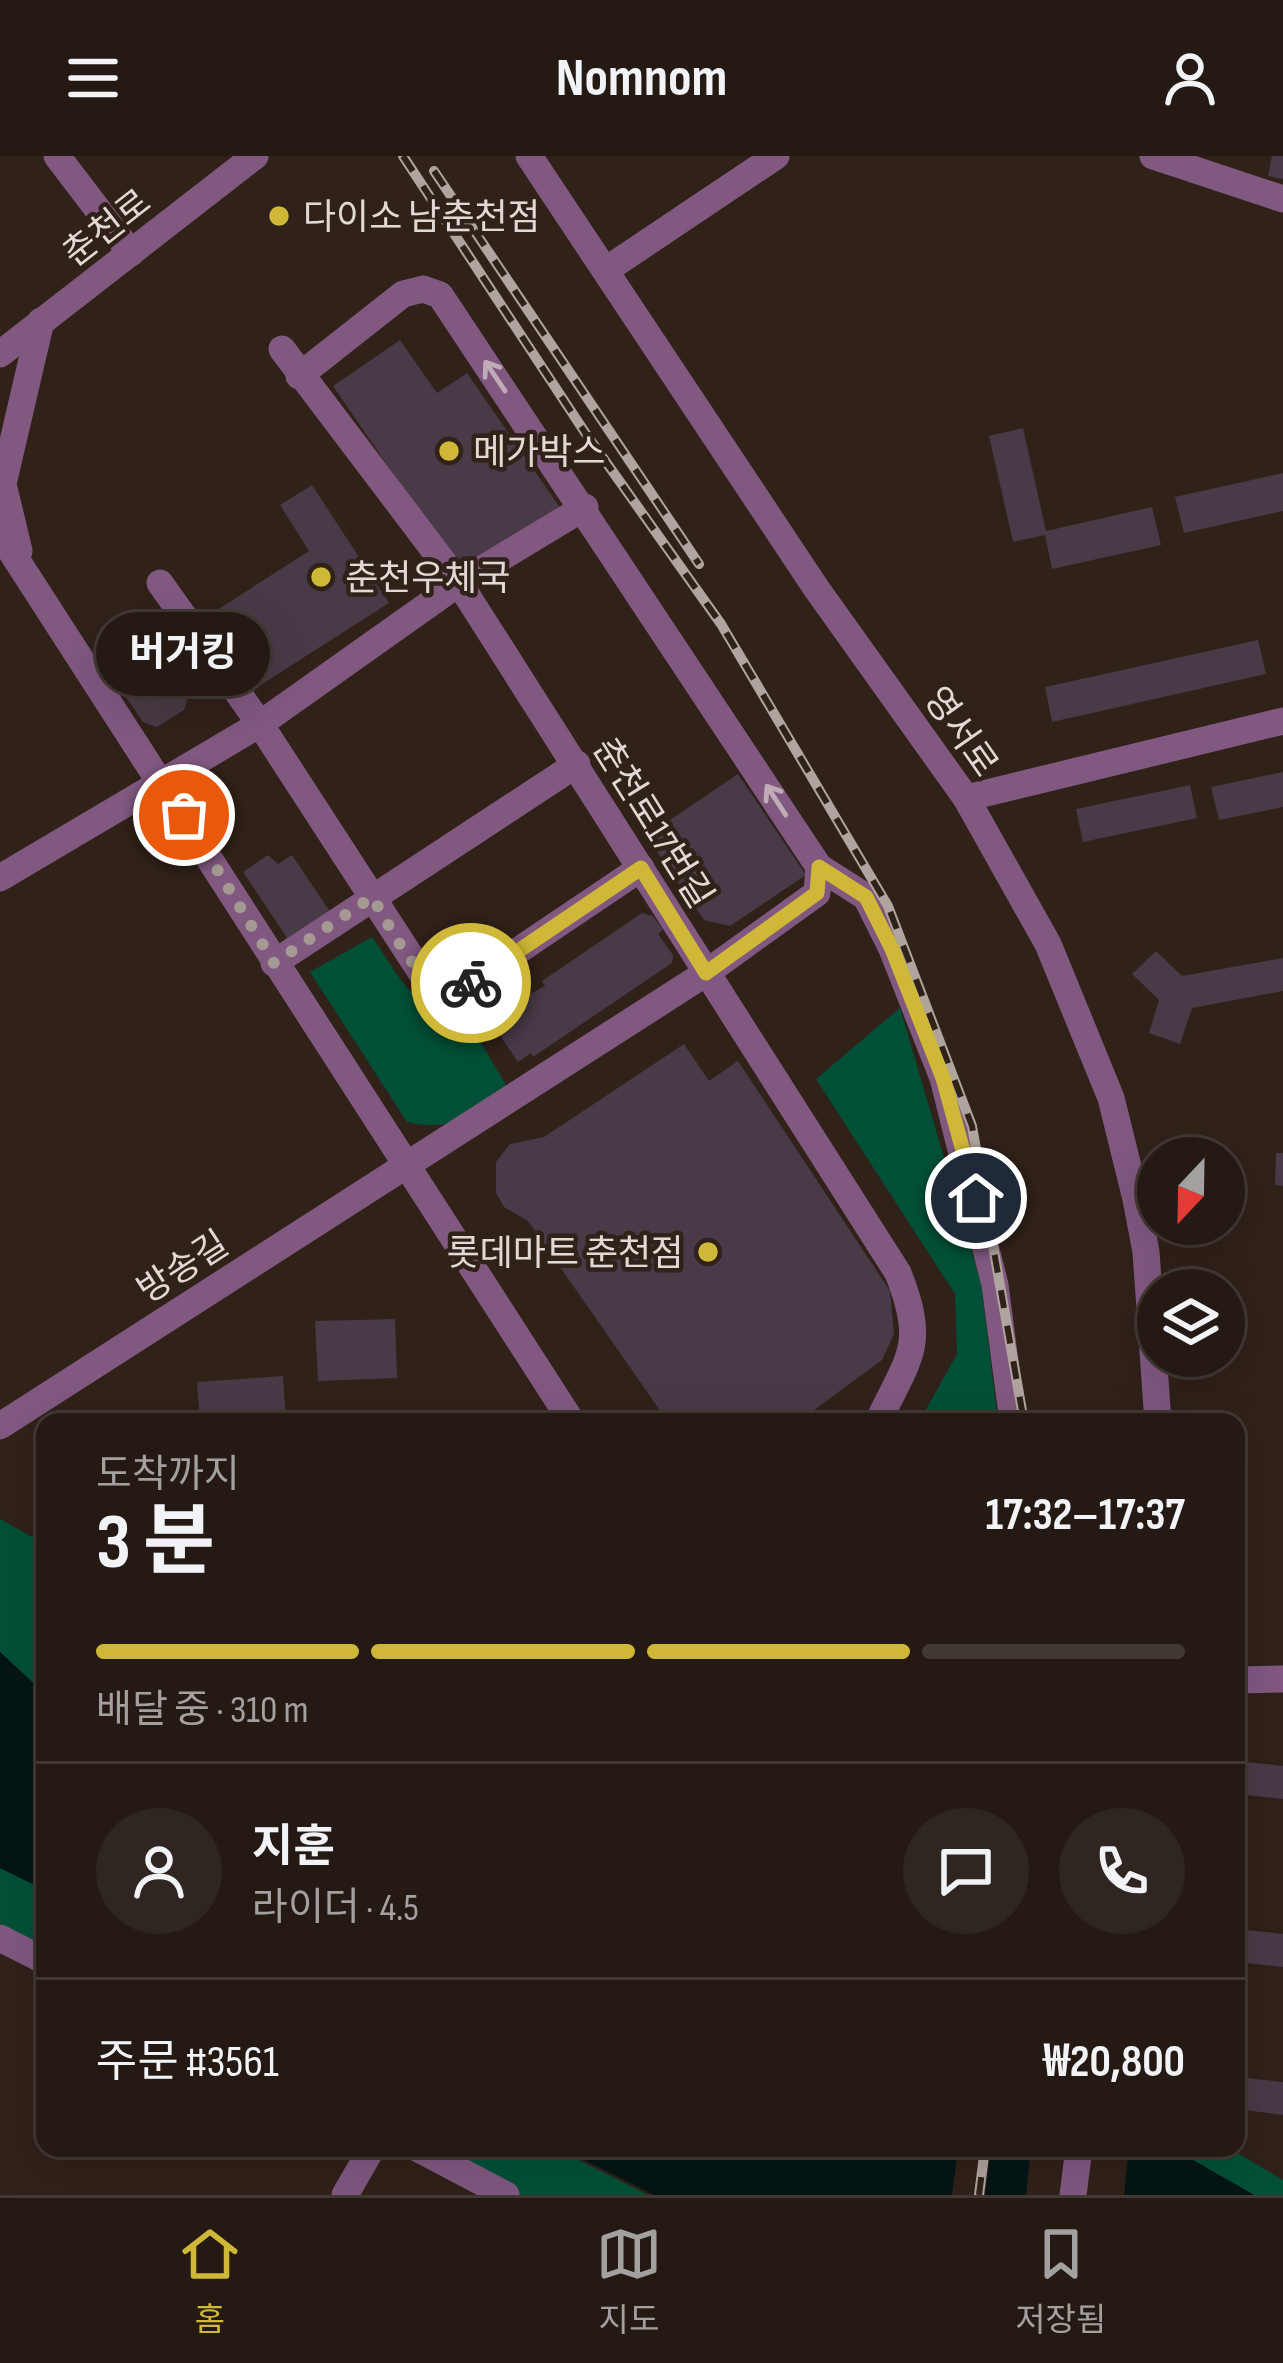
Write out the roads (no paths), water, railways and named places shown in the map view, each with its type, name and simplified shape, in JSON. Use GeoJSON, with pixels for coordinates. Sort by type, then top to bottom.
{"type":"FeatureCollection","features":[{"type":"Feature","properties":{"kind":"street"},"geometry":{"type":"LineString","coordinates":[[57,156],[131,254]]}},
{"type":"Feature","properties":{"kind":"street","name":"춘천로"},"geometry":{"type":"LineString","coordinates":[[0,354],[255,156]]}},
{"type":"Feature","properties":{"kind":"street"},"geometry":{"type":"LineString","coordinates":[[606,270],[776,156]]}},
{"type":"Feature","properties":{"kind":"street"},"geometry":{"type":"LineString","coordinates":[[1159,157],[1283,199]]}},
{"type":"Feature","properties":{"kind":"street","name":"영서로"},"geometry":{"type":"LineString","coordinates":[[535,158],[816,588],[966,798],[1048,944],[1112,1098],[1147,1252],[1157,1413]]}},
{"type":"Feature","properties":{"kind":"street"},"geometry":{"type":"LineString","coordinates":[[299,376],[403,294],[423,290],[440,295],[585,507],[819,867],[866,897],[943,1078],[995,1285],[1012,1413]]}},
{"type":"Feature","properties":{"kind":"street"},"geometry":{"type":"LineString","coordinates":[[26,572],[3,484],[41,321]]}},
{"type":"Feature","properties":{"kind":"street","name":"춘천로17번길"},"geometry":{"type":"LineString","coordinates":[[282,349],[459,583],[898,1274],[914,1314],[911,1352],[882,1413]]}},
{"type":"Feature","properties":{"kind":"street"},"geometry":{"type":"LineString","coordinates":[[0,878],[260,724],[459,583],[585,507]]}},
{"type":"Feature","properties":{"kind":"street"},"geometry":{"type":"LineString","coordinates":[[0,533],[162,778],[274,963],[566,1413]]}},
{"type":"Feature","properties":{"kind":"street"},"geometry":{"type":"LineString","coordinates":[[160,583],[260,724],[424,977],[441,989],[461,989],[641,868]]}},
{"type":"Feature","properties":{"kind":"street"},"geometry":{"type":"LineString","coordinates":[[966,798],[1283,721]]}},
{"type":"Feature","properties":{"kind":"street"},"geometry":{"type":"LineString","coordinates":[[274,963],[577,764]]}},
{"type":"Feature","properties":{"kind":"street"},"geometry":{"type":"LineString","coordinates":[[706,973],[817,893],[819,867]]}},
{"type":"Feature","properties":{"kind":"street","name":"방송길"},"geometry":{"type":"LineString","coordinates":[[0,1426],[706,973]]}},
{"type":"Feature","properties":{"kind":"street"},"geometry":{"type":"LineString","coordinates":[[1245,1680],[1283,1679]]}},
{"type":"Feature","properties":{"kind":"street"},"geometry":{"type":"LineString","coordinates":[[0,1938],[36,1956]]}},
{"type":"Feature","properties":{"kind":"street"},"geometry":{"type":"LineString","coordinates":[[345,2195],[367,2157]]}},
{"type":"Feature","properties":{"kind":"street"},"geometry":{"type":"LineString","coordinates":[[434,2157],[506,2195]]}},
{"type":"Feature","properties":{"kind":"street"},"geometry":{"type":"LineString","coordinates":[[1073,2195],[1078,2157]]}},
{"type":"Feature","properties":{"kind":"railway"},"geometry":{"type":"LineString","coordinates":[[403,156],[586,434],[721,624],[888,906],[972,1126],[1022,1413]]}},
{"type":"Feature","properties":{"kind":"railway"},"geometry":{"type":"LineString","coordinates":[[434,171],[699,564]]}},
{"type":"Feature","properties":{"kind":"railway"},"geometry":{"type":"LineString","coordinates":[[979,2195],[984,2157]]}},
{"type":"Feature","properties":{"kind":"place","name":"다이소 남춘천점"},"geometry":{"type":"Point","coordinates":[279,216]}},
{"type":"Feature","properties":{"kind":"place","name":"메가박스"},"geometry":{"type":"Point","coordinates":[449,451]}},
{"type":"Feature","properties":{"kind":"place","name":"춘천우체국"},"geometry":{"type":"Point","coordinates":[321,577]}},
{"type":"Feature","properties":{"kind":"place","name":"버거킹"},"geometry":{"type":"Point","coordinates":[184,815]}},
{"type":"Feature","properties":{"kind":"place","name":"롯데마트 춘천점"},"geometry":{"type":"Point","coordinates":[708,1252]}}]}
